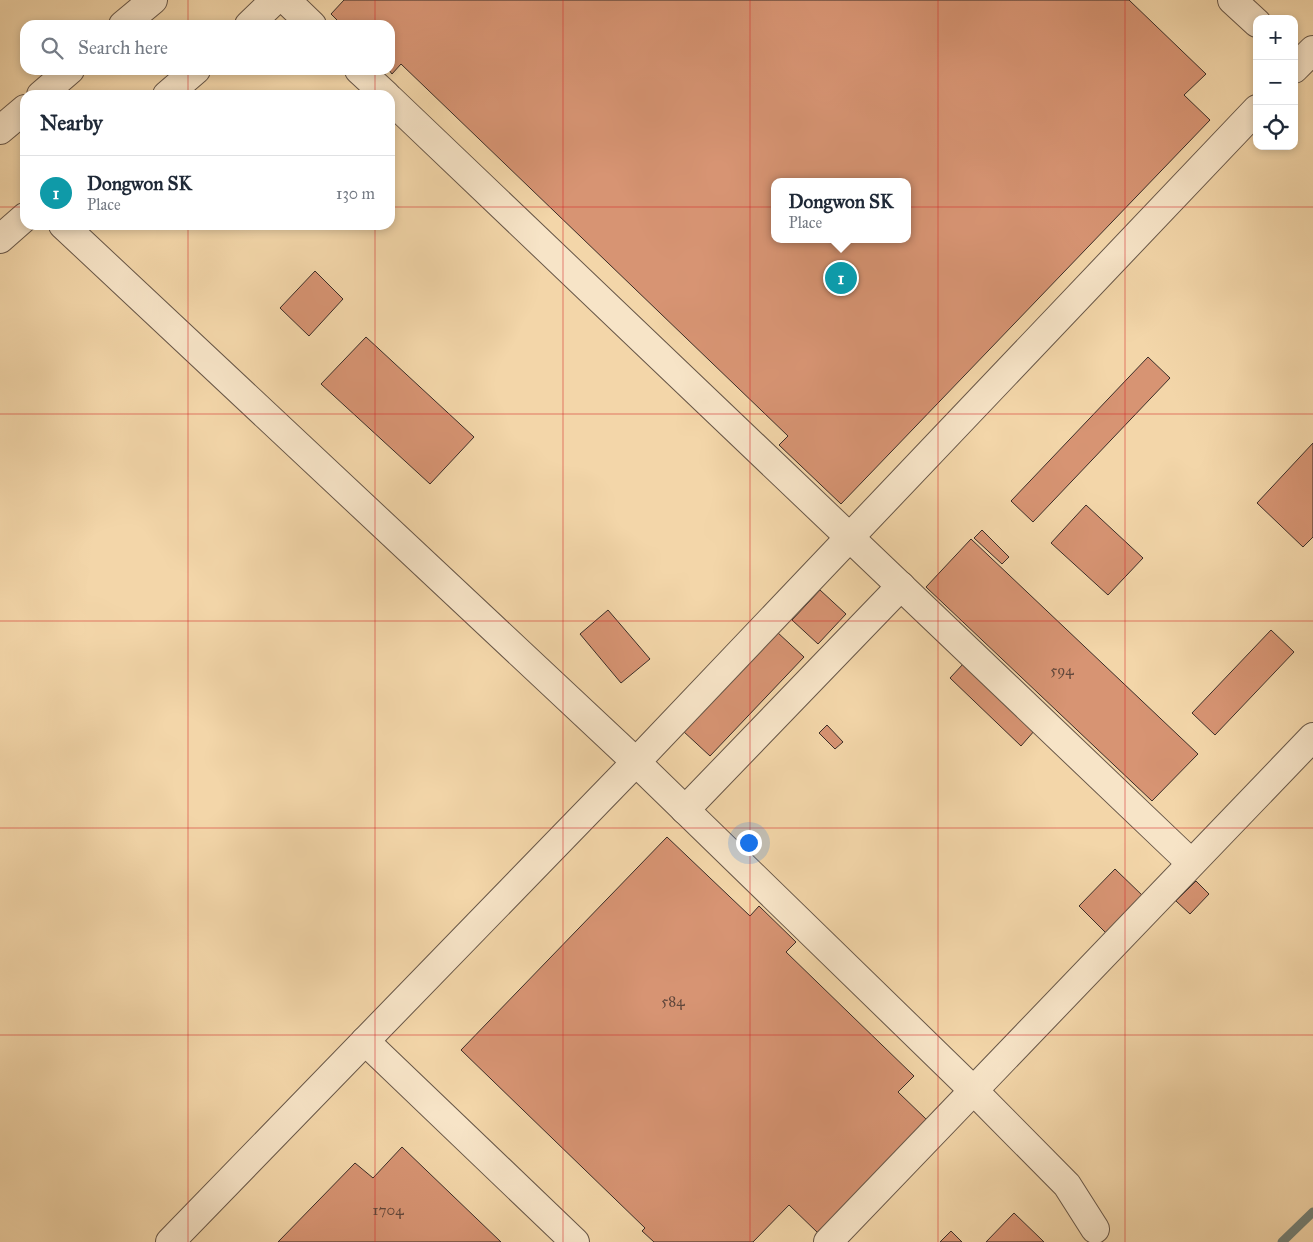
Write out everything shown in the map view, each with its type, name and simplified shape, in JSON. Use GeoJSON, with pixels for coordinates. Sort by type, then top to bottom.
{"type":"FeatureCollection","features":[{"type":"Feature","properties":{"kind":"lane"},"geometry":{"type":"LineString","coordinates":[[129,20],[153,0]]}},
{"type":"Feature","properties":{"kind":"lane"},"geometry":{"type":"LineString","coordinates":[[254,20],[275,0]]}},
{"type":"Feature","properties":{"kind":"lane"},"geometry":{"type":"LineString","coordinates":[[286,0],[307,20]]}},
{"type":"Feature","properties":{"kind":"lane"},"geometry":{"type":"LineString","coordinates":[[1232,0],[1253,19]]}},
{"type":"Feature","properties":{"kind":"lane"},"geometry":{"type":"LineString","coordinates":[[47,90],[64,75]]}},
{"type":"Feature","properties":{"kind":"lane"},"geometry":{"type":"LineString","coordinates":[[173,90],[190,75]]}},
{"type":"Feature","properties":{"kind":"lane"},"geometry":{"type":"LineString","coordinates":[[365,75],[381,90]]}},
{"type":"Feature","properties":{"kind":"lane"},"geometry":{"type":"LineString","coordinates":[[395,104],[1191,863]]}},
{"type":"Feature","properties":{"kind":"lane"},"geometry":{"type":"LineString","coordinates":[[0,130],[20,113]]}},
{"type":"Feature","properties":{"kind":"lane"},"geometry":{"type":"LineString","coordinates":[[170,1242],[636,762],[1253,113]]}},
{"type":"Feature","properties":{"kind":"lane"},"geometry":{"type":"LineString","coordinates":[[0,239],[20,221]]}},
{"type":"Feature","properties":{"kind":"lane"},"geometry":{"type":"LineString","coordinates":[[68,230],[636,762],[973,1090],[1067,1186],[1095,1229]]}},
{"type":"Feature","properties":{"kind":"lane"},"geometry":{"type":"LineString","coordinates":[[685,810],[900,586]]}},
{"type":"Feature","properties":{"kind":"lane"},"geometry":{"type":"LineString","coordinates":[[828,1242],[1313,737]]}},
{"type":"Feature","properties":{"kind":"lane"},"geometry":{"type":"LineString","coordinates":[[365,1041],[575,1242]]}},
{"type":"Feature","properties":{"kind":"building"},"geometry":{"type":"Polygon","coordinates":[[[344,0],[1129,0],[1206,74],[1184,95],[1210,120],[841,504],[779,445],[788,436],[401,64],[395,71],[395,20],[337,20],[331,14],[344,0]]]}},
{"type":"Feature","properties":{"kind":"building"},"geometry":{"type":"Polygon","coordinates":[[[315,271],[343,299],[309,336],[280,308],[315,271]]]}},
{"type":"Feature","properties":{"kind":"building"},"geometry":{"type":"Polygon","coordinates":[[[366,337],[474,437],[430,484],[321,384],[366,337]]]}},
{"type":"Feature","properties":{"kind":"building"},"geometry":{"type":"Polygon","coordinates":[[[1148,357],[1170,378],[1033,522],[1011,501],[1148,357]]]}},
{"type":"Feature","properties":{"kind":"building"},"geometry":{"type":"Polygon","coordinates":[[[1313,443],[1313,537],[1303,547],[1257,503],[1313,443]]]}},
{"type":"Feature","properties":{"kind":"building"},"geometry":{"type":"Polygon","coordinates":[[[1086,505],[1143,558],[1108,595],[1051,543],[1086,505]]]}},
{"type":"Feature","properties":{"kind":"building"},"geometry":{"type":"Polygon","coordinates":[[[982,530],[1009,557],[1002,564],[974,538],[982,530]]]}},
{"type":"Feature","properties":{"kind":"building"},"geometry":{"type":"Polygon","coordinates":[[[971,539],[1198,754],[1152,801],[926,587],[971,539]]]}},
{"type":"Feature","properties":{"kind":"building"},"geometry":{"type":"Polygon","coordinates":[[[820,590],[846,614],[818,644],[792,620],[820,590]]]}},
{"type":"Feature","properties":{"kind":"building"},"geometry":{"type":"Polygon","coordinates":[[[608,610],[650,659],[621,683],[580,634],[608,610]]]}},
{"type":"Feature","properties":{"kind":"building"},"geometry":{"type":"Polygon","coordinates":[[[1271,630],[1294,652],[1215,735],[1192,713],[1271,630]]]}},
{"type":"Feature","properties":{"kind":"building"},"geometry":{"type":"Polygon","coordinates":[[[777,632],[804,657],[710,756],[683,731],[777,632]]]}},
{"type":"Feature","properties":{"kind":"building"},"geometry":{"type":"Polygon","coordinates":[[[964,663],[1035,730],[1021,746],[950,678],[964,663]]]}},
{"type":"Feature","properties":{"kind":"building"},"geometry":{"type":"Polygon","coordinates":[[[827,725],[843,742],[835,749],[819,733],[827,725]]]}},
{"type":"Feature","properties":{"kind":"building"},"geometry":{"type":"Polygon","coordinates":[[[667,837],[750,916],[759,906],[796,942],[786,952],[914,1076],[898,1092],[927,1120],[818,1233],[789,1205],[753,1242],[654,1242],[642,1231],[645,1228],[461,1050],[667,837]]]}},
{"type":"Feature","properties":{"kind":"building"},"geometry":{"type":"Polygon","coordinates":[[[1115,869],[1144,897],[1107,934],[1079,906],[1115,869]]]}},
{"type":"Feature","properties":{"kind":"building"},"geometry":{"type":"Polygon","coordinates":[[[1196,881],[1209,894],[1190,914],[1176,901],[1196,881]]]}},
{"type":"Feature","properties":{"kind":"building"},"geometry":{"type":"Polygon","coordinates":[[[402,1147],[501,1242],[278,1242],[355,1163],[373,1178],[402,1147]]]}},
{"type":"Feature","properties":{"kind":"building"},"geometry":{"type":"Polygon","coordinates":[[[1014,1213],[1042,1240],[1044,1242],[986,1242],[1014,1213]]]}},
{"type":"Feature","properties":{"kind":"building"},"geometry":{"type":"Polygon","coordinates":[[[951,1231],[962,1242],[940,1242],[951,1231]]]}},
{"type":"Feature","properties":{"kind":"waterway"},"geometry":{"type":"LineString","coordinates":[[1282,1242],[1313,1212]]}},
{"type":"Feature","properties":{"kind":"place","name":"Dongwon SK"},"geometry":{"type":"Point","coordinates":[841,278]}}]}
